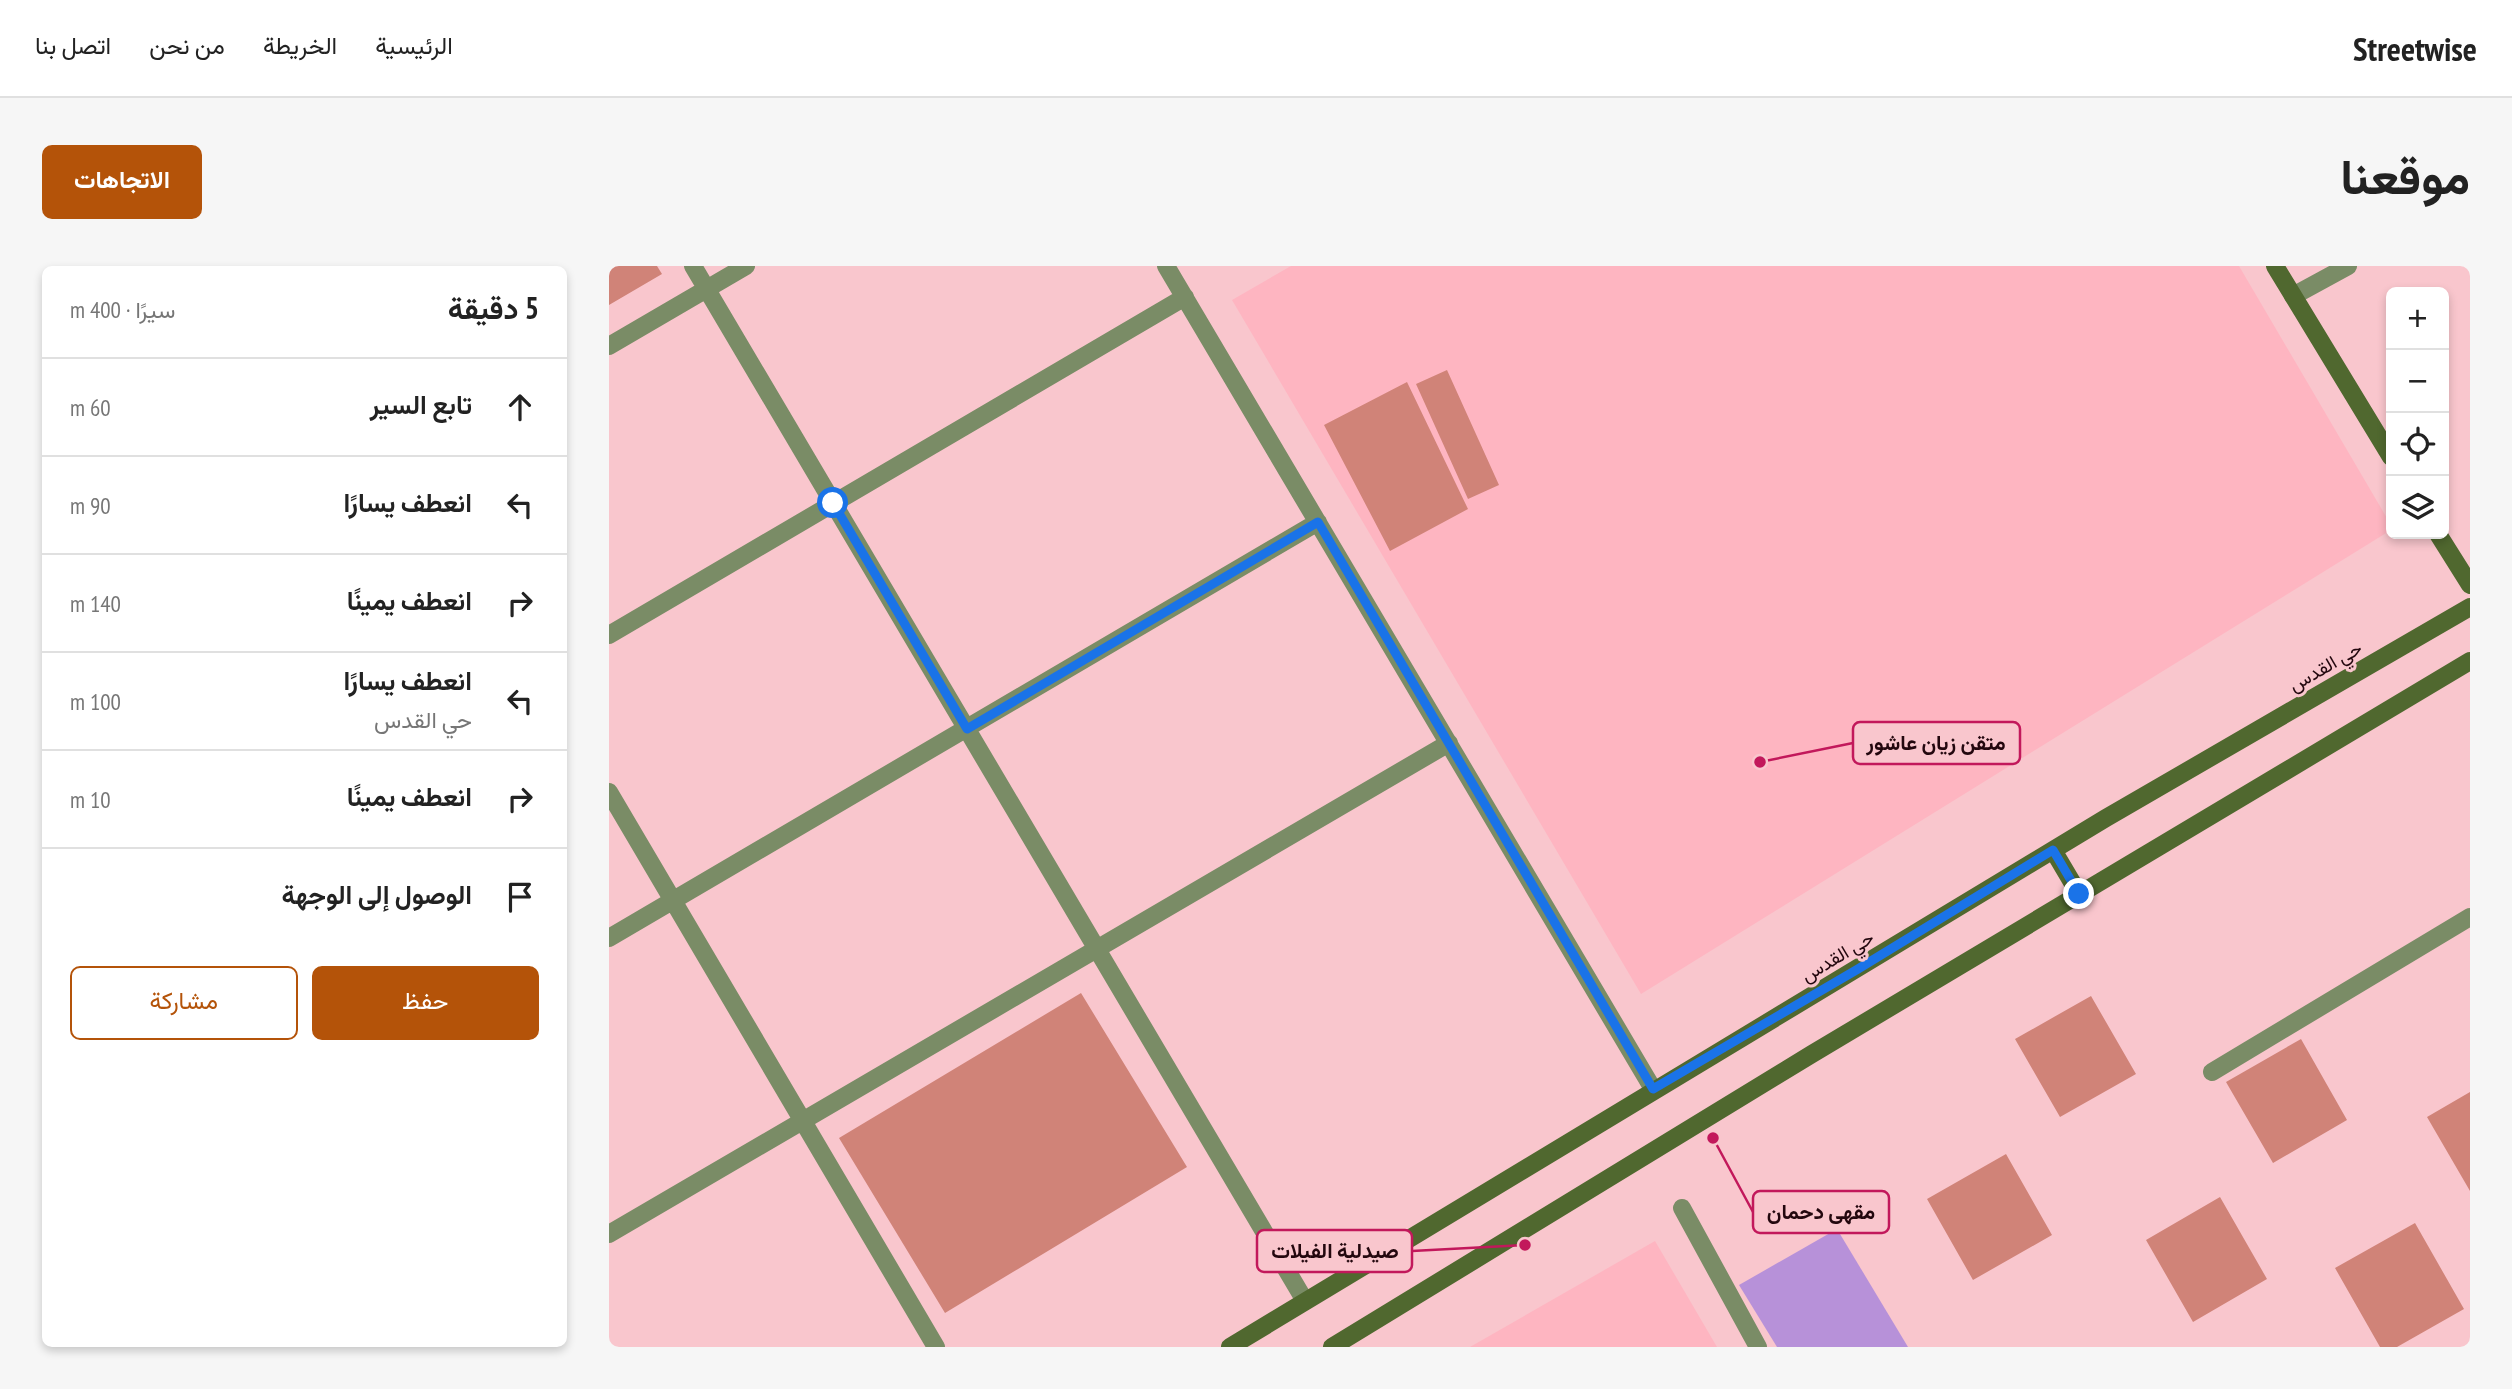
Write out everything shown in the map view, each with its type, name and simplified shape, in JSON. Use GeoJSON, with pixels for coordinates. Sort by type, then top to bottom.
{"type":"FeatureCollection","features":[{"type":"Feature","properties":{"kind":"street"},"geometry":{"type":"LineString","coordinates":[[693,266],[1305,1301]]}},
{"type":"Feature","properties":{"kind":"street"},"geometry":{"type":"LineString","coordinates":[[609,346],[746,266]]}},
{"type":"Feature","properties":{"kind":"street"},"geometry":{"type":"LineString","coordinates":[[1166,266],[1653,1089]]}},
{"type":"Feature","properties":{"kind":"street"},"geometry":{"type":"LineString","coordinates":[[2275,266],[2386,449]]}},
{"type":"Feature","properties":{"kind":"street"},"geometry":{"type":"LineString","coordinates":[[2293,296],[2348,266]]}},
{"type":"Feature","properties":{"kind":"street"},"geometry":{"type":"LineString","coordinates":[[609,635],[1185,297]]}},
{"type":"Feature","properties":{"kind":"street"},"geometry":{"type":"LineString","coordinates":[[609,938],[1318,522]]}},
{"type":"Feature","properties":{"kind":"street"},"geometry":{"type":"LineString","coordinates":[[2441,539],[2470,585]]}},
{"type":"Feature","properties":{"kind":"street","name":"حي القدس"},"geometry":{"type":"LineString","coordinates":[[1230,1347],[1653,1089],[1858,969],[2053,850],[2470,607]]}},
{"type":"Feature","properties":{"kind":"street"},"geometry":{"type":"LineString","coordinates":[[1332,1347],[2079,894],[2470,662]]}},
{"type":"Feature","properties":{"kind":"street"},"geometry":{"type":"LineString","coordinates":[[609,1234],[1449,743]]}},
{"type":"Feature","properties":{"kind":"street"},"geometry":{"type":"LineString","coordinates":[[609,792],[936,1347]]}},
{"type":"Feature","properties":{"kind":"street"},"geometry":{"type":"LineString","coordinates":[[2053,850],[2079,894]]}},
{"type":"Feature","properties":{"kind":"street"},"geometry":{"type":"LineString","coordinates":[[2212,1072],[2470,917]]}},
{"type":"Feature","properties":{"kind":"street"},"geometry":{"type":"LineString","coordinates":[[1682,1208],[1758,1347]]}},
{"type":"Feature","properties":{"kind":"shaded area"},"geometry":{"type":"Polygon","coordinates":[[[1291,266],[2239,266],[2386,516],[2386,533],[1641,994],[1232,300],[1291,266]]]}},
{"type":"Feature","properties":{"kind":"shaded area"},"geometry":{"type":"Polygon","coordinates":[[[1837,1229],[1908,1347],[1777,1347],[1739,1285],[1837,1229]]]}},
{"type":"Feature","properties":{"kind":"shaded area"},"geometry":{"type":"Polygon","coordinates":[[[1655,1241],[1717,1347],[1470,1347],[1655,1241]]]}},
{"type":"Feature","properties":{"kind":"building"},"geometry":{"type":"Polygon","coordinates":[[[609,266],[657,266],[662,274],[609,305],[609,266]]]}},
{"type":"Feature","properties":{"kind":"building"},"geometry":{"type":"Polygon","coordinates":[[[1447,370],[1499,485],[1468,499],[1416,384],[1447,370]]]}},
{"type":"Feature","properties":{"kind":"building"},"geometry":{"type":"Polygon","coordinates":[[[1407,382],[1468,509],[1390,551],[1324,425],[1407,382]]]}},
{"type":"Feature","properties":{"kind":"building"},"geometry":{"type":"Polygon","coordinates":[[[1081,993],[1187,1167],[945,1313],[839,1138],[1081,993]]]}},
{"type":"Feature","properties":{"kind":"building"},"geometry":{"type":"Polygon","coordinates":[[[2091,996],[2136,1074],[2060,1117],[2015,1039],[2091,996]]]}},
{"type":"Feature","properties":{"kind":"building"},"geometry":{"type":"Polygon","coordinates":[[[2301,1039],[2347,1120],[2273,1163],[2226,1082],[2301,1039]]]}},
{"type":"Feature","properties":{"kind":"building"},"geometry":{"type":"Polygon","coordinates":[[[2470,1092],[2470,1191],[2427,1117],[2470,1092]]]}},
{"type":"Feature","properties":{"kind":"building"},"geometry":{"type":"Polygon","coordinates":[[[2006,1154],[2052,1235],[1973,1280],[1927,1199],[2006,1154]]]}},
{"type":"Feature","properties":{"kind":"building"},"geometry":{"type":"Polygon","coordinates":[[[2220,1197],[2267,1279],[2193,1322],[2146,1240],[2220,1197]]]}},
{"type":"Feature","properties":{"kind":"building"},"geometry":{"type":"Polygon","coordinates":[[[2415,1223],[2464,1309],[2397,1347],[2380,1347],[2335,1268],[2415,1223]]]}},
{"type":"Feature","properties":{"kind":"place","name":"متقن زيان عاشور"},"geometry":{"type":"Point","coordinates":[1760,762]}},
{"type":"Feature","properties":{"kind":"place","name":"مقهى دحمان"},"geometry":{"type":"Point","coordinates":[1713,1138]}},
{"type":"Feature","properties":{"kind":"place","name":"صيدلية الفيلات"},"geometry":{"type":"Point","coordinates":[1525,1245]}},
{"type":"Feature","properties":{"kind":"route"},"geometry":{"type":"LineString","coordinates":[[833,503],[967,729],[1318,522],[1653,1089],[1858,969],[2053,850],[2079,894]]}}]}
